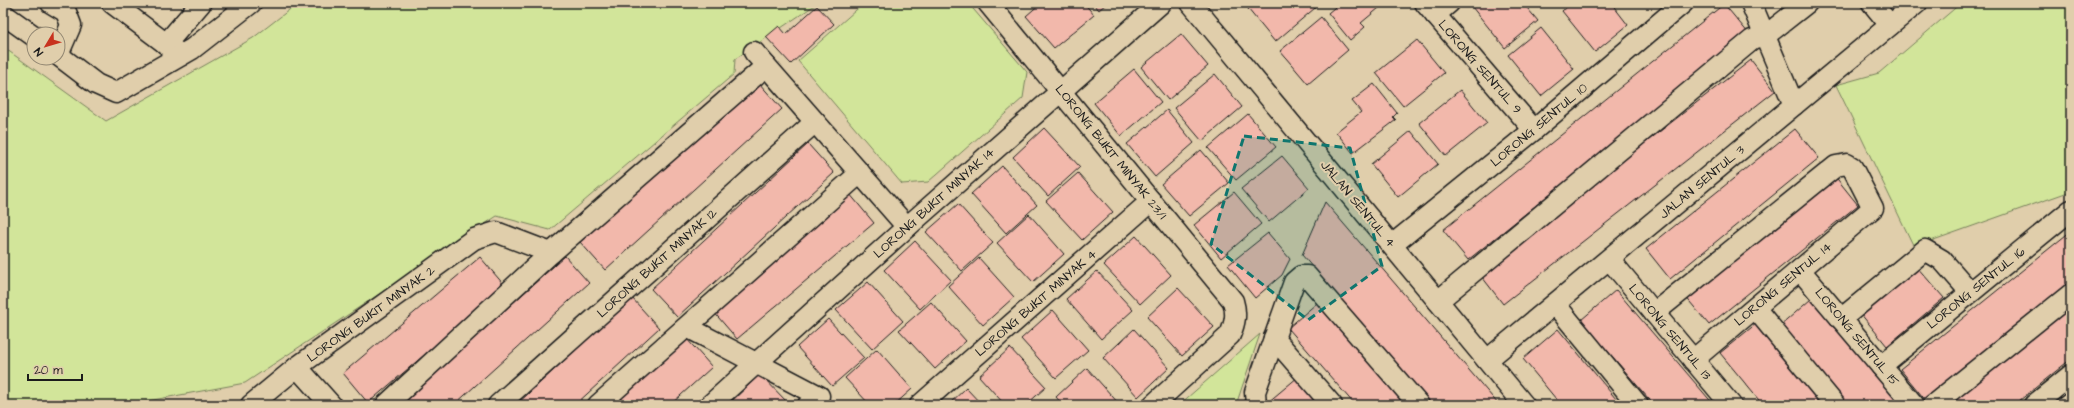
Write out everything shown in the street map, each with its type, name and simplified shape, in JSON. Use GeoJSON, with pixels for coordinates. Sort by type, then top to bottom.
{"type":"FeatureCollection","features":[{"type":"Feature","properties":{"kind":"street"},"geometry":{"type":"LineString","coordinates":[[51,3],[66,12],[71,25],[66,37]]}},
{"type":"Feature","properties":{"kind":"street"},"geometry":{"type":"LineString","coordinates":[[173,50],[201,3]]}},
{"type":"Feature","properties":{"kind":"street"},"geometry":{"type":"LineString","coordinates":[[66,61],[96,84],[116,93],[173,50],[251,3]]}},
{"type":"Feature","properties":{"kind":"street","name":"LORONG BUKIT MINYAK 23/1"},"geometry":{"type":"LineString","coordinates":[[988,3],[1233,301],[1236,312],[1235,323],[1230,335],[1153,405]]}},
{"type":"Feature","properties":{"kind":"street","name":"LORONG BUKIT MINYAK 14"},"geometry":{"type":"LineString","coordinates":[[710,405],[906,227],[1161,3]]}},
{"type":"Feature","properties":{"kind":"street","name":"JALAN SENTUL 4"},"geometry":{"type":"LineString","coordinates":[[1192,3],[1524,405]]}},
{"type":"Feature","properties":{"kind":"street","name":"LORONG SENTUL 10"},"geometry":{"type":"LineString","coordinates":[[1392,245],[1534,130],[1684,3]]}},
{"type":"Feature","properties":{"kind":"street"},"geometry":{"type":"LineString","coordinates":[[1751,3],[1794,105]]}},
{"type":"Feature","properties":{"kind":"street"},"geometry":{"type":"LineString","coordinates":[[1438,301],[1752,40],[1765,36],[1806,3]]}},
{"type":"Feature","properties":{"kind":"street"},"geometry":{"type":"LineString","coordinates":[[1872,3],[1890,25]]}},
{"type":"Feature","properties":{"kind":"street","name":"JALAN SENTUL 3"},"geometry":{"type":"LineString","coordinates":[[1487,360],[1610,260],[1917,3]]}},
{"type":"Feature","properties":{"kind":"street"},"geometry":{"type":"LineString","coordinates":[[118,5],[173,50]]}},
{"type":"Feature","properties":{"kind":"street","name":"LORONG SENTUL 9"},"geometry":{"type":"LineString","coordinates":[[1437,7],[1534,130]]}},
{"type":"Feature","properties":{"kind":"street"},"geometry":{"type":"LineString","coordinates":[[3,14],[26,30]]}},
{"type":"Feature","properties":{"kind":"street"},"geometry":{"type":"LineString","coordinates":[[386,405],[760,59],[906,227]]}},
{"type":"Feature","properties":{"kind":"street","name":"LORONG BUKIT MINYAK 12"},"geometry":{"type":"LineString","coordinates":[[498,405],[815,122]]}},
{"type":"Feature","properties":{"kind":"street","name":"LORONG SENTUL 14"},"geometry":{"type":"LineString","coordinates":[[1654,312],[1836,166],[1847,164],[1852,167],[1873,208],[1693,360]]}},
{"type":"Feature","properties":{"kind":"street"},"geometry":{"type":"LineString","coordinates":[[598,405],[860,173]]}},
{"type":"Feature","properties":{"kind":"street","name":"LORONG BUKIT MINYAK 4"},"geometry":{"type":"LineString","coordinates":[[920,405],[1152,201]]}},
{"type":"Feature","properties":{"kind":"street","name":"LORONG SENTUL 16"},"geometry":{"type":"LineString","coordinates":[[1881,366],[2071,210]]}},
{"type":"Feature","properties":{"kind":"street","name":"LORONG BUKIT MINYAK 2"},"geometry":{"type":"LineString","coordinates":[[251,405],[297,367],[474,239],[496,232],[551,253]]}},
{"type":"Feature","properties":{"kind":"street"},"geometry":{"type":"LineString","coordinates":[[1841,319],[1924,250],[1942,260],[1970,292]]}},
{"type":"Feature","properties":{"kind":"street","name":"LORONG SENTUL 13"},"geometry":{"type":"LineString","coordinates":[[1610,260],[1731,405]]}},
{"type":"Feature","properties":{"kind":"street","name":"LORONG SENTUL 15"},"geometry":{"type":"LineString","coordinates":[[1800,270],[1914,405]]}},
{"type":"Feature","properties":{"kind":"street"},"geometry":{"type":"LineString","coordinates":[[1256,405],[1255,392],[1294,282],[1301,276],[1308,276],[1418,405]]}},
{"type":"Feature","properties":{"kind":"street"},"geometry":{"type":"LineString","coordinates":[[1933,405],[2071,294]]}},
{"type":"Feature","properties":{"kind":"street"},"geometry":{"type":"LineString","coordinates":[[1555,304],[1638,405]]}},
{"type":"Feature","properties":{"kind":"street"},"geometry":{"type":"LineString","coordinates":[[1755,308],[1835,405]]}},
{"type":"Feature","properties":{"kind":"street"},"geometry":{"type":"LineString","coordinates":[[687,327],[819,396],[808,405]]}},
{"type":"Feature","properties":{"kind":"street"},"geometry":{"type":"LineString","coordinates":[[1274,338],[1332,405]]}},
{"type":"Feature","properties":{"kind":"street"},"geometry":{"type":"LineString","coordinates":[[297,367],[331,405]]}},
{"type":"Feature","properties":{"kind":"street"},"geometry":{"type":"LineString","coordinates":[[2034,405],[2067,385]]}},
{"type":"Feature","properties":{"kind":"highlighted area"},"geometry":{"type":"Polygon","coordinates":[[[1244,136],[1350,148],[1382,266],[1308,320],[1211,244],[1244,136]]]}},
{"type":"Feature","properties":{"kind":"green space"},"geometry":{"type":"Polygon","coordinates":[[[298,3],[815,3],[815,5],[735,59],[734,74],[550,230],[497,216],[245,383],[126,405],[3,405],[3,47],[26,64],[26,66],[29,66],[106,121],[253,38],[298,3]]]}},
{"type":"Feature","properties":{"kind":"green space"},"geometry":{"type":"Polygon","coordinates":[[[864,3],[968,3],[1027,72],[1023,98],[928,182],[902,184],[798,61],[864,3]]]}},
{"type":"Feature","properties":{"kind":"green space"},"geometry":{"type":"Polygon","coordinates":[[[1961,3],[2071,3],[2071,191],[1914,247],[1836,85],[1879,73],[1961,3]]]}},
{"type":"Feature","properties":{"kind":"green space"},"geometry":{"type":"Polygon","coordinates":[[[1260,334],[1236,405],[1179,405],[1260,334]]]}},
{"type":"Feature","properties":{"kind":"building"},"geometry":{"type":"Polygon","coordinates":[[[1041,3],[1084,3],[1094,15],[1054,48],[1026,16],[1041,3]]]}},
{"type":"Feature","properties":{"kind":"building"},"geometry":{"type":"Polygon","coordinates":[[[1093,3],[1107,3],[1099,10],[1093,3]]]}},
{"type":"Feature","properties":{"kind":"building"},"geometry":{"type":"Polygon","coordinates":[[[1255,3],[1311,3],[1315,8],[1275,42],[1248,9],[1255,3]]]}},
{"type":"Feature","properties":{"kind":"building"},"geometry":{"type":"Polygon","coordinates":[[[1340,3],[1374,3],[1379,8],[1361,23],[1365,27],[1350,40],[1328,13],[1340,3]]]}},
{"type":"Feature","properties":{"kind":"building"},"geometry":{"type":"Polygon","coordinates":[[[1477,3],[1523,3],[1538,21],[1505,48],[1472,7],[1477,3]]]}},
{"type":"Feature","properties":{"kind":"building"},"geometry":{"type":"Polygon","coordinates":[[[1571,3],[1611,3],[1628,25],[1595,52],[1562,11],[1571,3]]]}},
{"type":"Feature","properties":{"kind":"building"},"geometry":{"type":"Polygon","coordinates":[[[1724,4],[1749,34],[1468,260],[1443,230],[1724,4]]]}},
{"type":"Feature","properties":{"kind":"building"},"geometry":{"type":"Polygon","coordinates":[[[817,6],[834,24],[791,64],[766,37],[779,26],[786,34],[817,6]]]}},
{"type":"Feature","properties":{"kind":"building"},"geometry":{"type":"Polygon","coordinates":[[[1321,17],[1348,50],[1308,84],[1280,51],[1321,17]]]}},
{"type":"Feature","properties":{"kind":"building"},"geometry":{"type":"Polygon","coordinates":[[[1541,28],[1574,69],[1541,96],[1508,55],[1541,28]]]}},
{"type":"Feature","properties":{"kind":"building"},"geometry":{"type":"Polygon","coordinates":[[[1181,34],[1208,66],[1168,100],[1141,67],[1181,34]]]}},
{"type":"Feature","properties":{"kind":"building"},"geometry":{"type":"Polygon","coordinates":[[[1417,40],[1444,73],[1403,106],[1376,73],[1417,40]]]}},
{"type":"Feature","properties":{"kind":"building"},"geometry":{"type":"Polygon","coordinates":[[[1751,60],[1775,91],[1503,304],[1479,273],[1751,60]]]}},
{"type":"Feature","properties":{"kind":"building"},"geometry":{"type":"Polygon","coordinates":[[[1134,69],[1161,102],[1121,136],[1094,103],[1134,69]]]}},
{"type":"Feature","properties":{"kind":"building"},"geometry":{"type":"Polygon","coordinates":[[[1215,74],[1242,107],[1202,141],[1174,108],[1215,74]]]}},
{"type":"Feature","properties":{"kind":"building"},"geometry":{"type":"Polygon","coordinates":[[[758,82],[782,109],[605,270],[580,242],[758,82]]]}},
{"type":"Feature","properties":{"kind":"building"},"geometry":{"type":"Polygon","coordinates":[[[1374,84],[1397,113],[1393,117],[1396,120],[1353,153],[1336,132],[1361,112],[1352,101],[1374,84]]]}},
{"type":"Feature","properties":{"kind":"building"},"geometry":{"type":"Polygon","coordinates":[[[1460,90],[1487,123],[1446,156],[1419,123],[1460,90]]]}},
{"type":"Feature","properties":{"kind":"building"},"geometry":{"type":"Polygon","coordinates":[[[1167,110],[1194,143],[1155,177],[1127,144],[1167,110]]]}},
{"type":"Feature","properties":{"kind":"building"},"geometry":{"type":"Polygon","coordinates":[[[1248,114],[1276,147],[1236,180],[1208,148],[1248,114]]]}},
{"type":"Feature","properties":{"kind":"building"},"geometry":{"type":"Polygon","coordinates":[[[1044,128],[1080,167],[1048,196],[1013,157],[1044,128]]]}},
{"type":"Feature","properties":{"kind":"building"},"geometry":{"type":"Polygon","coordinates":[[[1795,129],[1819,158],[1670,279],[1646,249],[1795,129]]]}},
{"type":"Feature","properties":{"kind":"building"},"geometry":{"type":"Polygon","coordinates":[[[1411,131],[1438,164],[1398,197],[1371,164],[1411,131]]]}},
{"type":"Feature","properties":{"kind":"building"},"geometry":{"type":"Polygon","coordinates":[[[808,144],[834,173],[677,317],[651,289],[808,144]]]}},
{"type":"Feature","properties":{"kind":"building"},"geometry":{"type":"Polygon","coordinates":[[[1201,150],[1229,183],[1189,216],[1161,184],[1201,150]]]}},
{"type":"Feature","properties":{"kind":"building"},"geometry":{"type":"Polygon","coordinates":[[[1282,156],[1309,188],[1269,222],[1241,189],[1282,156]]]}},
{"type":"Feature","properties":{"kind":"building"},"geometry":{"type":"Polygon","coordinates":[[[1002,166],[1037,205],[1006,233],[971,194],[1002,166]]]}},
{"type":"Feature","properties":{"kind":"building"},"geometry":{"type":"Polygon","coordinates":[[[1078,173],[1113,212],[1082,240],[1046,201],[1078,173]]]}},
{"type":"Feature","properties":{"kind":"building"},"geometry":{"type":"Polygon","coordinates":[[[1834,175],[1858,205],[1709,325],[1685,296],[1834,175]]]}},
{"type":"Feature","properties":{"kind":"building"},"geometry":{"type":"Polygon","coordinates":[[[1234,192],[1261,224],[1221,258],[1194,225],[1234,192]]]}},
{"type":"Feature","properties":{"kind":"building"},"geometry":{"type":"Polygon","coordinates":[[[849,193],[874,223],[737,339],[712,310],[849,193]]]}},
{"type":"Feature","properties":{"kind":"building"},"geometry":{"type":"Polygon","coordinates":[[[1325,202],[1499,405],[1431,405],[1302,255],[1325,202]]]}},
{"type":"Feature","properties":{"kind":"building"},"geometry":{"type":"Polygon","coordinates":[[[958,204],[993,243],[962,271],[926,232],[958,204]]]}},
{"type":"Feature","properties":{"kind":"building"},"geometry":{"type":"Polygon","coordinates":[[[1029,214],[1064,254],[1033,282],[997,243],[1029,214]]]}},
{"type":"Feature","properties":{"kind":"building"},"geometry":{"type":"Polygon","coordinates":[[[2071,231],[2071,285],[1927,402],[1900,369],[2071,231]]]}},
{"type":"Feature","properties":{"kind":"building"},"geometry":{"type":"Polygon","coordinates":[[[1268,233],[1290,259],[1282,275],[1255,298],[1228,265],[1268,233]]]}},
{"type":"Feature","properties":{"kind":"building"},"geometry":{"type":"Polygon","coordinates":[[[1136,236],[1171,275],[1140,304],[1104,265],[1136,236]]]}},
{"type":"Feature","properties":{"kind":"building"},"geometry":{"type":"Polygon","coordinates":[[[915,241],[951,280],[920,309],[884,270],[915,241]]]}},
{"type":"Feature","properties":{"kind":"building"},"geometry":{"type":"Polygon","coordinates":[[[565,256],[589,283],[454,405],[400,405],[565,256]]]}},
{"type":"Feature","properties":{"kind":"building"},"geometry":{"type":"Polygon","coordinates":[[[480,257],[505,286],[368,403],[343,373],[480,257]]]}},
{"type":"Feature","properties":{"kind":"building"},"geometry":{"type":"Polygon","coordinates":[[[979,258],[1014,297],[983,325],[948,286],[979,258]]]}},
{"type":"Feature","properties":{"kind":"building"},"geometry":{"type":"Polygon","coordinates":[[[1916,266],[1944,298],[1887,346],[1860,313],[1916,266]]]}},
{"type":"Feature","properties":{"kind":"building"},"geometry":{"type":"Polygon","coordinates":[[[1097,271],[1133,310],[1101,339],[1066,299],[1097,271]]]}},
{"type":"Feature","properties":{"kind":"building"},"geometry":{"type":"Polygon","coordinates":[[[868,282],[903,321],[872,349],[836,310],[868,282]]]}},
{"type":"Feature","properties":{"kind":"building"},"geometry":{"type":"Polygon","coordinates":[[[1178,288],[1214,327],[1182,356],[1147,317],[1178,288]]]}},
{"type":"Feature","properties":{"kind":"building"},"geometry":{"type":"Polygon","coordinates":[[[1616,290],[1714,405],[1654,405],[1581,320],[1616,290]]]}},
{"type":"Feature","properties":{"kind":"building"},"geometry":{"type":"Polygon","coordinates":[[[632,298],[659,328],[575,405],[516,405],[632,298]]]}},
{"type":"Feature","properties":{"kind":"building"},"geometry":{"type":"Polygon","coordinates":[[[1811,299],[1903,405],[1847,405],[1779,327],[1811,299]]]}},
{"type":"Feature","properties":{"kind":"building"},"geometry":{"type":"Polygon","coordinates":[[[931,302],[966,341],[935,369],[899,330],[931,302]]]}},
{"type":"Feature","properties":{"kind":"building"},"geometry":{"type":"Polygon","coordinates":[[[1317,303],[1406,405],[1355,405],[1288,328],[1317,303]]]}},
{"type":"Feature","properties":{"kind":"building"},"geometry":{"type":"Polygon","coordinates":[[[2071,304],[2071,359],[2014,405],[1946,405],[2071,304]]]}},
{"type":"Feature","properties":{"kind":"building"},"geometry":{"type":"Polygon","coordinates":[[[1053,310],[1088,350],[1056,378],[1021,339],[1053,310]]]}},
{"type":"Feature","properties":{"kind":"building"},"geometry":{"type":"Polygon","coordinates":[[[828,319],[864,358],[832,386],[797,347],[828,319]]]}},
{"type":"Feature","properties":{"kind":"building"},"geometry":{"type":"Polygon","coordinates":[[[1757,323],[1824,405],[1763,405],[1720,353],[1757,323]]]}},
{"type":"Feature","properties":{"kind":"building"},"geometry":{"type":"Polygon","coordinates":[[[1134,329],[1169,368],[1138,397],[1103,358],[1134,329]]]}},
{"type":"Feature","properties":{"kind":"building"},"geometry":{"type":"Polygon","coordinates":[[[1558,329],[1621,405],[1561,405],[1523,359],[1558,329]]]}},
{"type":"Feature","properties":{"kind":"building"},"geometry":{"type":"Polygon","coordinates":[[[685,337],[712,367],[670,405],[611,405],[685,337]]]}},
{"type":"Feature","properties":{"kind":"building"},"geometry":{"type":"Polygon","coordinates":[[[1010,348],[1046,387],[1026,405],[1005,405],[979,376],[1010,348]]]}},
{"type":"Feature","properties":{"kind":"building"},"geometry":{"type":"Polygon","coordinates":[[[877,349],[912,389],[894,405],[870,405],[845,378],[877,349]]]}},
{"type":"Feature","properties":{"kind":"building"},"geometry":{"type":"Polygon","coordinates":[[[1087,368],[1120,405],[1063,405],[1056,397],[1087,368]]]}},
{"type":"Feature","properties":{"kind":"building"},"geometry":{"type":"Polygon","coordinates":[[[760,374],[788,403],[786,405],[728,405],[760,374]]]}},
{"type":"Feature","properties":{"kind":"building"},"geometry":{"type":"Polygon","coordinates":[[[1298,377],[1321,405],[1268,405],[1267,403],[1298,377]]]}},
{"type":"Feature","properties":{"kind":"building"},"geometry":{"type":"Polygon","coordinates":[[[966,388],[982,405],[948,405],[966,388]]]}}]}
